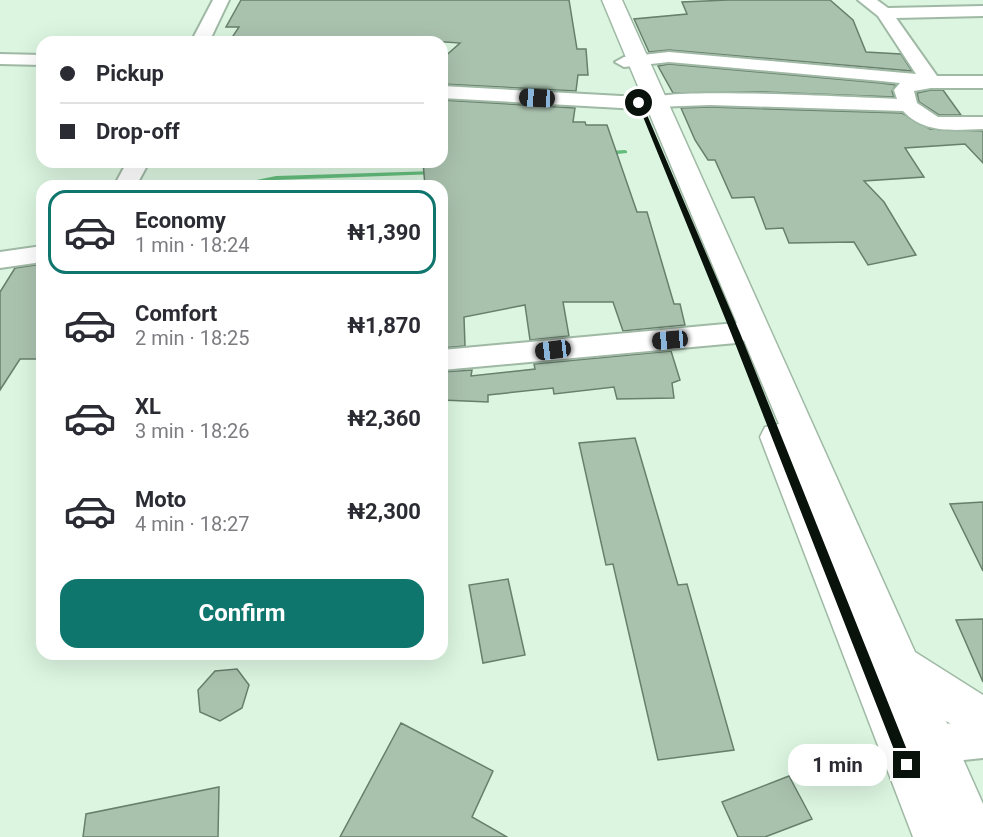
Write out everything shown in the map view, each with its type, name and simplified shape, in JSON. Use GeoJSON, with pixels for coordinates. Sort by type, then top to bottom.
{"type":"FeatureCollection","features":[{"type":"Feature","properties":{"kind":"street"},"geometry":{"type":"LineString","coordinates":[[203,36],[221,0]]}},
{"type":"Feature","properties":{"kind":"street"},"geometry":{"type":"LineString","coordinates":[[597,0],[631,62],[903,668],[936,837]]}},
{"type":"Feature","properties":{"kind":"street"},"geometry":{"type":"LineString","coordinates":[[612,0],[631,62]]}},
{"type":"Feature","properties":{"kind":"street"},"geometry":{"type":"LineString","coordinates":[[866,0],[885,13],[931,82]]}},
{"type":"Feature","properties":{"kind":"street"},"geometry":{"type":"LineString","coordinates":[[885,13],[983,11]]}},
{"type":"Feature","properties":{"kind":"street"},"geometry":{"type":"LineString","coordinates":[[631,62],[669,57],[881,75],[931,82],[983,82]]}},
{"type":"Feature","properties":{"kind":"street"},"geometry":{"type":"LineString","coordinates":[[0,59],[36,60]]}},
{"type":"Feature","properties":{"kind":"street"},"geometry":{"type":"LineString","coordinates":[[931,82],[908,86],[904,90],[908,105],[918,118],[932,124],[983,123]]}},
{"type":"Feature","properties":{"kind":"street"},"geometry":{"type":"LineString","coordinates":[[448,92],[648,102],[710,99],[908,105]]}},
{"type":"Feature","properties":{"kind":"street"},"geometry":{"type":"LineString","coordinates":[[648,102],[736,333],[917,746],[974,837]]}},
{"type":"Feature","properties":{"kind":"street"},"geometry":{"type":"LineString","coordinates":[[0,261],[36,255]]}},
{"type":"Feature","properties":{"kind":"street"},"geometry":{"type":"LineString","coordinates":[[448,359],[736,333]]}},
{"type":"Feature","properties":{"kind":"street"},"geometry":{"type":"LineString","coordinates":[[903,668],[983,720]]}},
{"type":"Feature","properties":{"kind":"street"},"geometry":{"type":"LineString","coordinates":[[917,746],[983,739]]}},
{"type":"Feature","properties":{"kind":"building"},"geometry":{"type":"Polygon","coordinates":[[[241,0],[569,0],[577,49],[586,49],[588,75],[578,75],[576,91],[448,84],[448,54],[460,43],[448,42],[448,36],[233,36],[239,27],[226,27],[241,0]]]}},
{"type":"Feature","properties":{"kind":"building"},"geometry":{"type":"Polygon","coordinates":[[[830,0],[853,20],[866,52],[901,54],[912,71],[669,50],[649,52],[634,19],[687,14],[682,2],[830,0]]]}},
{"type":"Feature","properties":{"kind":"building"},"geometry":{"type":"Polygon","coordinates":[[[669,64],[896,85],[892,91],[894,97],[764,92],[673,93],[658,66],[669,64]]]}},
{"type":"Feature","properties":{"kind":"building"},"geometry":{"type":"Polygon","coordinates":[[[943,90],[961,115],[939,115],[919,102],[917,93],[943,90]]]}},
{"type":"Feature","properties":{"kind":"building"},"geometry":{"type":"Polygon","coordinates":[[[448,100],[575,108],[573,122],[585,122],[586,125],[607,125],[637,212],[647,212],[674,304],[680,304],[685,325],[623,331],[613,302],[563,302],[569,336],[530,340],[525,305],[464,317],[465,346],[448,347],[448,180],[424,180],[424,168],[448,168],[448,100]]]}},
{"type":"Feature","properties":{"kind":"building"},"geometry":{"type":"Polygon","coordinates":[[[681,108],[902,113],[930,129],[983,131],[983,163],[965,144],[905,148],[924,177],[864,181],[884,202],[916,255],[868,265],[854,242],[789,243],[783,228],[766,229],[754,197],[732,198],[715,160],[708,160],[695,140],[681,108]]]}},
{"type":"Feature","properties":{"kind":"building"},"geometry":{"type":"Polygon","coordinates":[[[36,265],[36,359],[20,359],[0,390],[0,292],[15,268],[36,265]]]}},
{"type":"Feature","properties":{"kind":"building"},"geometry":{"type":"Polygon","coordinates":[[[671,351],[680,380],[672,383],[674,398],[617,399],[614,387],[554,394],[553,388],[488,395],[488,402],[448,400],[448,372],[472,370],[471,376],[535,369],[534,364],[671,351]]]}},
{"type":"Feature","properties":{"kind":"building"},"geometry":{"type":"Polygon","coordinates":[[[635,438],[678,585],[687,584],[734,750],[658,760],[613,564],[606,565],[579,443],[635,438]]]}},
{"type":"Feature","properties":{"kind":"building"},"geometry":{"type":"Polygon","coordinates":[[[983,502],[983,571],[950,504],[983,502]]]}},
{"type":"Feature","properties":{"kind":"building"},"geometry":{"type":"Polygon","coordinates":[[[508,579],[525,655],[483,663],[469,585],[508,579]]]}},
{"type":"Feature","properties":{"kind":"building"},"geometry":{"type":"Polygon","coordinates":[[[983,619],[983,682],[956,620],[983,619]]]}},
{"type":"Feature","properties":{"kind":"building"},"geometry":{"type":"Polygon","coordinates":[[[237,669],[249,685],[242,708],[220,721],[200,712],[198,690],[215,671],[237,669]]]}},
{"type":"Feature","properties":{"kind":"building"},"geometry":{"type":"Polygon","coordinates":[[[401,723],[493,771],[472,817],[507,837],[340,837],[401,723]]]}},
{"type":"Feature","properties":{"kind":"building"},"geometry":{"type":"Polygon","coordinates":[[[789,776],[812,819],[765,837],[738,837],[722,802],[789,776]]]}},
{"type":"Feature","properties":{"kind":"building"},"geometry":{"type":"Polygon","coordinates":[[[219,787],[218,837],[83,837],[86,814],[219,787]]]}},
{"type":"Feature","properties":{"kind":"waterway"},"geometry":{"type":"LineString","coordinates":[[608,153],[625,152]]}},
{"type":"Feature","properties":{"kind":"waterway"},"geometry":{"type":"LineString","coordinates":[[266,180],[435,173]]}},
{"type":"Feature","properties":{"kind":"route"},"geometry":{"type":"LineString","coordinates":[[639,103],[736,333],[907,765]]}}]}
